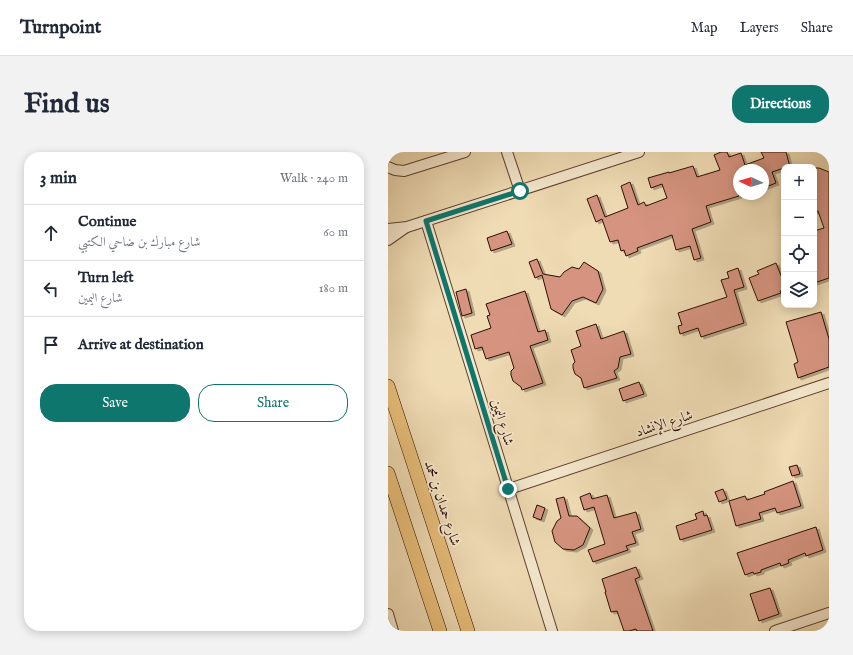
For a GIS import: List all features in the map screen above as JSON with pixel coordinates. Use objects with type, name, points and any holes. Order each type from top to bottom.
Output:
[{"type":"main road","name":"شارع حمدان بن محمد","points":[[388,386],[469,629]]},
{"type":"main road","points":[[388,473],[440,631]]},
{"type":"street","points":[[388,167],[395,170],[404,171],[465,152]]},
{"type":"street","points":[[507,152],[520,191]]},
{"type":"street","points":[[388,229],[407,227],[639,152]]},
{"type":"street","name":"شارع اليمين","points":[[426,221],[552,631]]},
{"type":"street","points":[[388,240],[407,227]]},
{"type":"street","name":"شارع الإنشاد","points":[[508,489],[829,384]]},
{"type":"street","points":[[775,631],[792,628],[829,613]]},
{"type":"street","points":[[388,614],[393,631]]},
{"type":"building","points":[[721,152],[727,152],[729,157],[741,153],[745,164],[733,164],[733,198],[706,206],[711,222],[692,229],[701,258],[694,260],[690,246],[676,250],[672,235],[637,248],[638,251],[626,256],[624,250],[621,251],[618,240],[610,242],[602,219],[596,222],[587,199],[597,195],[605,217],[628,208],[621,186],[630,182],[638,205],[644,202],[646,206],[667,198],[662,184],[651,188],[648,178],[693,166],[697,177],[720,170],[714,155]]},
{"type":"building","points":[[761,152],[786,152],[789,164],[781,164],[781,169],[772,172],[776,183],[769,186],[769,164],[748,164],[764,158]]},
{"type":"building","points":[[817,168],[819,168],[829,172],[829,278],[817,282],[817,230],[824,228],[818,211]]},
{"type":"building","points":[[507,231],[512,244],[491,251],[487,238]]},
{"type":"building","points":[[537,259],[543,274],[560,277],[564,272],[572,267],[579,269],[584,262],[598,271],[603,289],[596,303],[583,297],[572,301],[562,315],[551,309],[542,275],[535,278],[529,262]]},
{"type":"building","points":[[776,263],[781,276],[781,293],[758,301],[749,278],[759,274],[757,271]]},
{"type":"building","points":[[738,268],[744,287],[734,290],[744,323],[701,337],[698,328],[680,334],[678,326],[682,325],[678,313],[727,297],[721,280],[729,278],[727,272]]},
{"type":"building","points":[[466,289],[472,313],[462,316],[456,292]]},
{"type":"building","points":[[525,291],[538,332],[545,330],[548,340],[530,346],[543,383],[522,390],[521,387],[513,381],[511,371],[514,368],[509,352],[486,359],[482,347],[475,349],[471,335],[491,328],[487,316],[490,315],[486,304]]},
{"type":"building","points":[[821,312],[829,339],[829,367],[798,378],[794,364],[798,362],[786,322]]},
{"type":"building","points":[[596,324],[601,339],[624,331],[631,354],[620,357],[618,368],[614,371],[617,378],[584,388],[581,378],[575,374],[573,364],[575,362],[571,350],[581,346],[576,331]]},
{"type":"building","points":[[639,382],[644,394],[623,401],[619,389]]},
{"type":"building","points":[[797,465],[800,474],[792,476],[789,467]]},
{"type":"building","points":[[793,481],[801,506],[777,513],[775,508],[759,513],[761,519],[736,526],[729,501],[745,496],[747,500],[765,494],[764,492]]},
{"type":"building","points":[[723,489],[727,499],[719,502],[715,492]]},
{"type":"building","points":[[590,493],[592,499],[607,495],[614,518],[636,512],[641,529],[632,532],[636,543],[626,546],[628,550],[593,562],[588,550],[605,544],[594,507],[584,510],[580,497]]},
{"type":"building","points":[[564,497],[569,516],[577,516],[590,528],[583,545],[574,550],[563,549],[555,542],[552,531],[557,521],[561,518],[556,499]]},
{"type":"building","points":[[537,505],[545,508],[541,520],[533,517]]},
{"type":"building","points":[[703,511],[704,516],[707,515],[712,530],[680,540],[676,526],[697,519],[695,514]]},
{"type":"building","points":[[816,527],[823,550],[806,556],[805,553],[788,560],[789,563],[781,566],[780,563],[761,570],[761,572],[754,574],[753,572],[745,575],[737,553]]},
{"type":"building","points":[[636,567],[640,577],[635,579],[653,631],[637,631],[636,629],[624,631],[617,611],[611,612],[605,592],[602,579]]},
{"type":"building","points":[[770,588],[779,614],[759,621],[750,594]]},
{"type":"route","points":[[508,489],[426,221],[520,191]]}]
